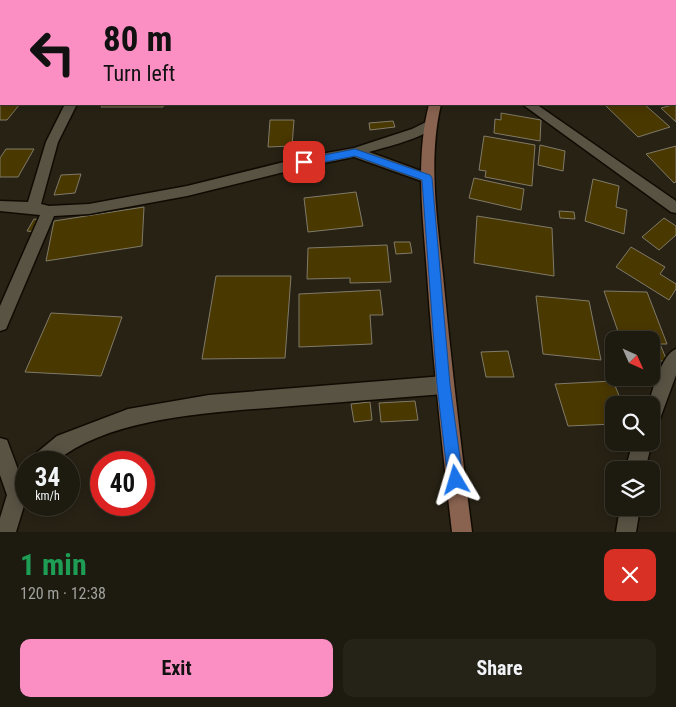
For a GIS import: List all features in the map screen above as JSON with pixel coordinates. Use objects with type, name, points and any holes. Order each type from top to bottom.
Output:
[{"type":"street","points":[[33,208],[52,142],[71,105]]},
{"type":"street","points":[[435,105],[430,125],[427,178],[444,385],[462,532]]},
{"type":"street","points":[[529,105],[676,208]]},
{"type":"street","points":[[0,206],[49,211],[88,209],[120,204],[186,191],[304,162],[355,152],[416,132],[430,125]]},
{"type":"street","points":[[355,152],[427,178]]},
{"type":"street","points":[[0,324],[49,211]]},
{"type":"street","points":[[660,396],[676,357]]},
{"type":"street","points":[[54,451],[64,443],[128,418],[209,404],[444,385]]},
{"type":"street","points":[[0,447],[15,476]]},
{"type":"street","points":[[6,532],[15,508]]},
{"type":"street","points":[[626,532],[629,516]]},
{"type":"building","points":[[0,105],[19,105],[7,120],[0,120]]},
{"type":"building","points":[[102,105],[164,105],[163,107],[101,107]]},
{"type":"building","points":[[605,105],[645,105],[670,127],[638,137]]},
{"type":"building","points":[[676,105],[676,122],[661,108]]},
{"type":"building","points":[[501,113],[541,120],[540,141],[494,133],[495,119],[501,120]]},
{"type":"building","points":[[270,120],[294,120],[292,146],[268,147]]},
{"type":"building","points":[[393,121],[395,127],[370,130],[369,123]]},
{"type":"building","points":[[484,136],[535,145],[532,186],[485,177],[486,171],[479,170]]},
{"type":"building","points":[[540,145],[565,151],[563,171],[538,165]]},
{"type":"building","points":[[676,146],[676,182],[674,183],[646,154]]},
{"type":"building","points":[[6,149],[34,149],[18,177],[0,177],[0,158]]},
{"type":"building","points":[[81,174],[75,193],[54,195],[61,175]]},
{"type":"building","points":[[474,178],[524,189],[521,210],[469,198]]},
{"type":"building","points":[[593,179],[619,186],[616,207],[627,210],[624,234],[585,221]]},
{"type":"building","points":[[356,192],[363,226],[308,232],[304,198]]},
{"type":"building","points":[[144,207],[142,246],[46,261],[54,221]]},
{"type":"building","points":[[559,211],[574,212],[575,219],[560,218]]},
{"type":"building","points":[[477,216],[552,228],[554,276],[474,263]]},
{"type":"building","points":[[664,218],[676,226],[676,235],[659,250],[642,237]]},
{"type":"building","points":[[34,219],[44,220],[38,232],[27,231]]},
{"type":"building","points":[[394,242],[410,242],[412,253],[396,254]]},
{"type":"building","points":[[387,245],[391,282],[350,283],[350,278],[307,279],[308,248]]},
{"type":"building","points":[[631,247],[665,267],[660,274],[676,284],[676,289],[669,300],[616,267]]},
{"type":"building","points":[[216,276],[291,276],[285,358],[202,359]]},
{"type":"building","points":[[380,290],[383,315],[370,315],[372,344],[299,347],[299,294]]},
{"type":"building","points":[[604,291],[647,292],[667,344],[660,344],[660,331],[618,331]]},
{"type":"building","points":[[536,296],[589,301],[601,360],[543,354]]},
{"type":"building","points":[[51,313],[122,317],[101,376],[25,372]]},
{"type":"building","points":[[660,344],[667,361],[660,361]]},
{"type":"building","points":[[508,351],[514,377],[486,377],[481,352]]},
{"type":"building","points":[[605,381],[605,386],[615,386],[619,396],[605,396],[605,424],[568,426],[555,384]]},
{"type":"building","points":[[415,401],[418,420],[381,422],[379,403]]},
{"type":"building","points":[[370,402],[372,420],[354,422],[351,404]]},
{"type":"route","points":[[304,162],[355,152],[427,178],[444,385],[456,480]]}]
